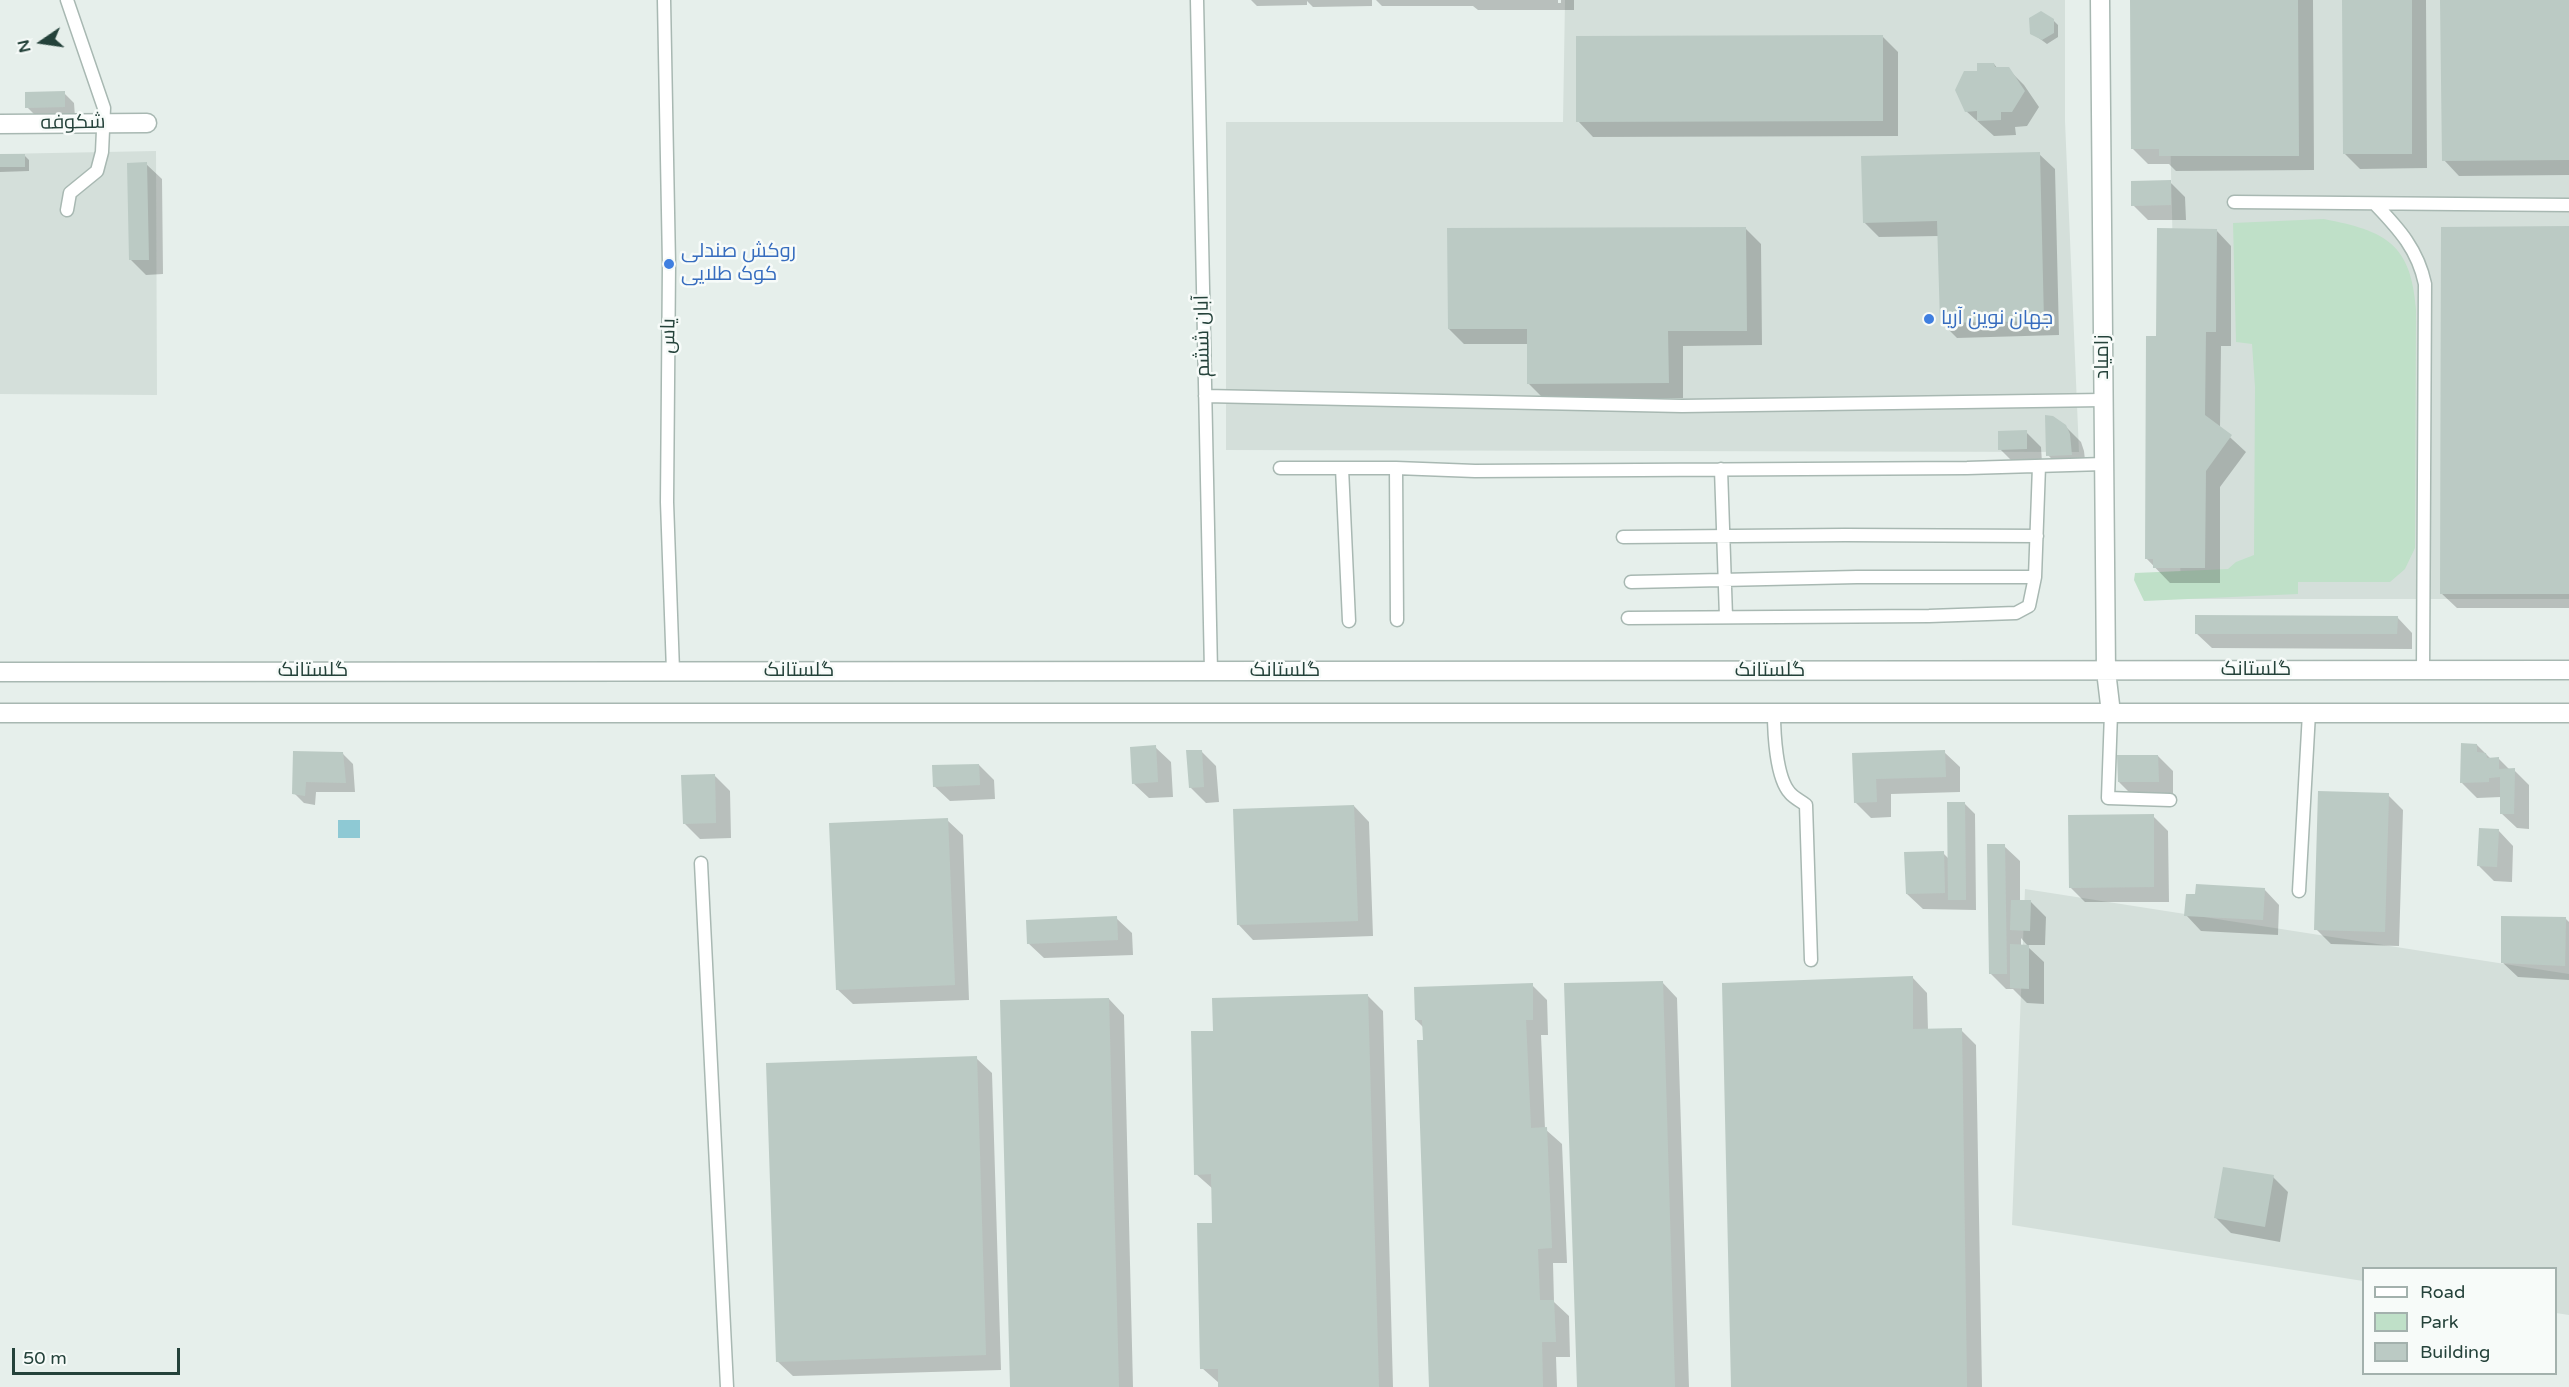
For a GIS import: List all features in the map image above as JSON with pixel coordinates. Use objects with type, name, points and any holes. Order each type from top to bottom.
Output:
[{"type":"street","name":"زامیاد","points":[[2100,0],[2106,670],[2111,713]]},
{"type":"street","name":"شکوفه","points":[[0,124],[147,123]]},
{"type":"street","name":"گلستانک","points":[[0,672],[2569,670]]},
{"type":"street","points":[[0,712],[2569,713]]},
{"type":"lane","points":[[67,0],[104,108],[102,152],[98,171],[70,193],[67,210]]},
{"type":"lane","name":"یاس","points":[[664,0],[669,264],[667,502],[673,671]]},
{"type":"lane","name":"آبان ششم","points":[[1197,0],[1211,671]]},
{"type":"lane","points":[[2234,202],[2569,205]]},
{"type":"lane","points":[[2376,205],[2405,235],[2422,267],[2425,284],[2423,670]]},
{"type":"lane","points":[[1205,396],[1682,406],[2103,400]]},
{"type":"lane","points":[[1280,468],[1475,471],[2104,464]]},
{"type":"lane","points":[[1628,618],[2016,614],[2029,606],[2035,577],[2039,466]]},
{"type":"lane","points":[[1342,468],[1349,621]]},
{"type":"lane","points":[[1396,468],[1397,620]]},
{"type":"lane","points":[[1721,469],[1726,617]]},
{"type":"lane","points":[[1623,537],[2037,536]]},
{"type":"lane","points":[[1631,582],[1726,582],[1857,577],[2035,577]]},
{"type":"lane","points":[[1774,713],[1774,741],[1779,766],[1789,792],[1806,805],[1810,960]]},
{"type":"lane","points":[[2111,713],[2108,798],[2170,800]]},
{"type":"lane","points":[[2299,891],[2309,713]]},
{"type":"lane","points":[[701,863],[727,1387]]},
{"type":"shaded area","points":[[1565,0],[2065,0],[2065,121],[2079,452],[1226,450],[1226,122],[1563,122]]},
{"type":"shaded area","points":[[2167,0],[2569,0],[2569,599],[2181,599]]},
{"type":"shaded area","points":[[156,151],[157,395],[0,394],[0,154]]},
{"type":"shaded area","points":[[2025,889],[2569,974],[2569,1315],[2557,1313],[2557,1267],[2362,1267],[2362,1281],[2012,1225]]},
{"type":"green space","points":[[2324,219],[2363,229],[2379,235],[2391,244],[2401,255],[2413,287],[2416,309],[2415,548],[2405,569],[2390,582],[2298,582],[2298,594],[2144,601],[2134,580],[2135,573],[2228,569],[2236,562],[2254,555],[2255,387],[2252,344],[2236,342],[2233,223]]},
{"type":"water","points":[[338,820],[360,820],[360,838],[338,838]]},
{"type":"building","points":[[2130,0],[2298,0],[2299,156],[2159,156],[2159,149],[2131,149]]},
{"type":"building","points":[[2342,0],[2412,0],[2412,154],[2343,154]]},
{"type":"building","points":[[2440,0],[2569,0],[2569,160],[2442,161]]},
{"type":"building","points":[[2041,11],[2054,19],[2054,33],[2042,40],[2030,34],[2029,18]]},
{"type":"building","points":[[1883,35],[1883,121],[1576,122],[1576,36]]},
{"type":"building","points":[[1977,63],[1994,63],[1995,67],[2009,67],[2025,91],[2012,112],[2001,112],[2001,120],[1977,121],[1977,111],[1965,112],[1955,90],[1964,71],[1977,71]]},
{"type":"building","points":[[65,91],[65,107],[25,108],[25,92]]},
{"type":"building","points":[[2040,152],[2044,321],[1940,323],[1937,221],[1863,223],[1861,156]]},
{"type":"building","points":[[0,154],[25,154],[25,167],[0,167]]},
{"type":"building","points":[[147,162],[149,260],[129,260],[127,163]]},
{"type":"building","points":[[2171,180],[2171,205],[2131,206],[2131,181]]},
{"type":"building","points":[[2569,226],[2569,594],[2440,594],[2441,227]]},
{"type":"building","points":[[1746,227],[1747,331],[1668,331],[1669,383],[1527,384],[1527,329],[1448,329],[1447,228]]},
{"type":"building","points":[[2157,228],[2217,229],[2216,332],[2206,332],[2205,415],[2232,435],[2206,471],[2205,568],[2153,568],[2153,559],[2145,559],[2146,336],[2156,336]]},
{"type":"building","points":[[2045,415],[2053,416],[2066,425],[2070,434],[2072,455],[2046,456]]},
{"type":"building","points":[[2027,430],[2027,449],[1998,450],[1998,431]]},
{"type":"building","points":[[2195,615],[2398,616],[2397,634],[2195,634]]},
{"type":"building","points":[[2461,743],[2477,744],[2477,752],[2486,753],[2487,758],[2499,757],[2499,769],[2515,768],[2514,814],[2500,814],[2500,777],[2489,778],[2489,782],[2460,783]]},
{"type":"building","points":[[1156,745],[1158,782],[1132,784],[1130,747]]},
{"type":"building","points":[[1186,750],[1202,750],[1204,787],[1189,788]]},
{"type":"building","points":[[1945,750],[1946,777],[1876,779],[1877,802],[1854,803],[1852,753]]},
{"type":"building","points":[[293,751],[343,752],[346,783],[306,782],[305,796],[292,794]]},
{"type":"building","points":[[2117,755],[2158,755],[2159,782],[2118,782]]},
{"type":"building","points":[[979,764],[980,785],[933,787],[932,765]]},
{"type":"building","points":[[715,774],[716,823],[683,824],[681,775]]},
{"type":"building","points":[[2318,791],[2389,793],[2385,932],[2314,930]]},
{"type":"building","points":[[1947,802],[1965,802],[1966,900],[1948,900]]},
{"type":"building","points":[[1354,805],[1358,921],[1237,925],[1233,809]]},
{"type":"building","points":[[2154,814],[2154,887],[2069,888],[2068,815]]},
{"type":"building","points":[[948,818],[955,985],[836,990],[829,823]]},
{"type":"building","points":[[2479,828],[2499,829],[2497,867],[2477,866]]},
{"type":"building","points":[[1987,844],[2005,844],[2007,974],[1989,974]]},
{"type":"building","points":[[1944,851],[1945,893],[1906,894],[1904,852]]},
{"type":"building","points":[[2196,884],[2265,888],[2263,920],[2184,916],[2186,894],[2195,894]]},
{"type":"building","points":[[2011,900],[2031,900],[2030,931],[2010,930]]},
{"type":"building","points":[[1117,916],[1118,940],[1027,944],[1026,920]]},
{"type":"building","points":[[2501,916],[2566,917],[2565,966],[2501,963]]},
{"type":"building","points":[[2010,944],[2029,945],[2029,989],[2010,988]]},
{"type":"building","points":[[1913,976],[1913,1029],[1962,1028],[1967,1387],[1731,1387],[1722,983]]},
{"type":"building","points":[[1663,981],[1675,1387],[1577,1387],[1564,983]]},
{"type":"building","points":[[1533,983],[1533,1020],[1526,1020],[1531,1128],[1547,1127],[1552,1248],[1538,1249],[1540,1300],[1554,1300],[1556,1342],[1542,1342],[1543,1387],[1429,1387],[1417,1040],[1423,1040],[1422,1020],[1415,1020],[1414,987]]},
{"type":"building","points":[[1368,994],[1379,1387],[1218,1387],[1218,1369],[1200,1369],[1197,1223],[1212,1223],[1211,1174],[1194,1175],[1191,1031],[1213,1031],[1212,998]]},
{"type":"building","points":[[1109,998],[1119,1387],[1010,1387],[1000,1000]]},
{"type":"building","points":[[977,1056],[986,1355],[776,1362],[766,1063]]},
{"type":"building","points":[[2223,1167],[2274,1175],[2265,1227],[2214,1218]]},
{"type":"place","name":"روکش صندلی کوک طلایی","points":[[669,264]]},
{"type":"place","name":"جهان نوین آریا","points":[[1929,319]]}]
